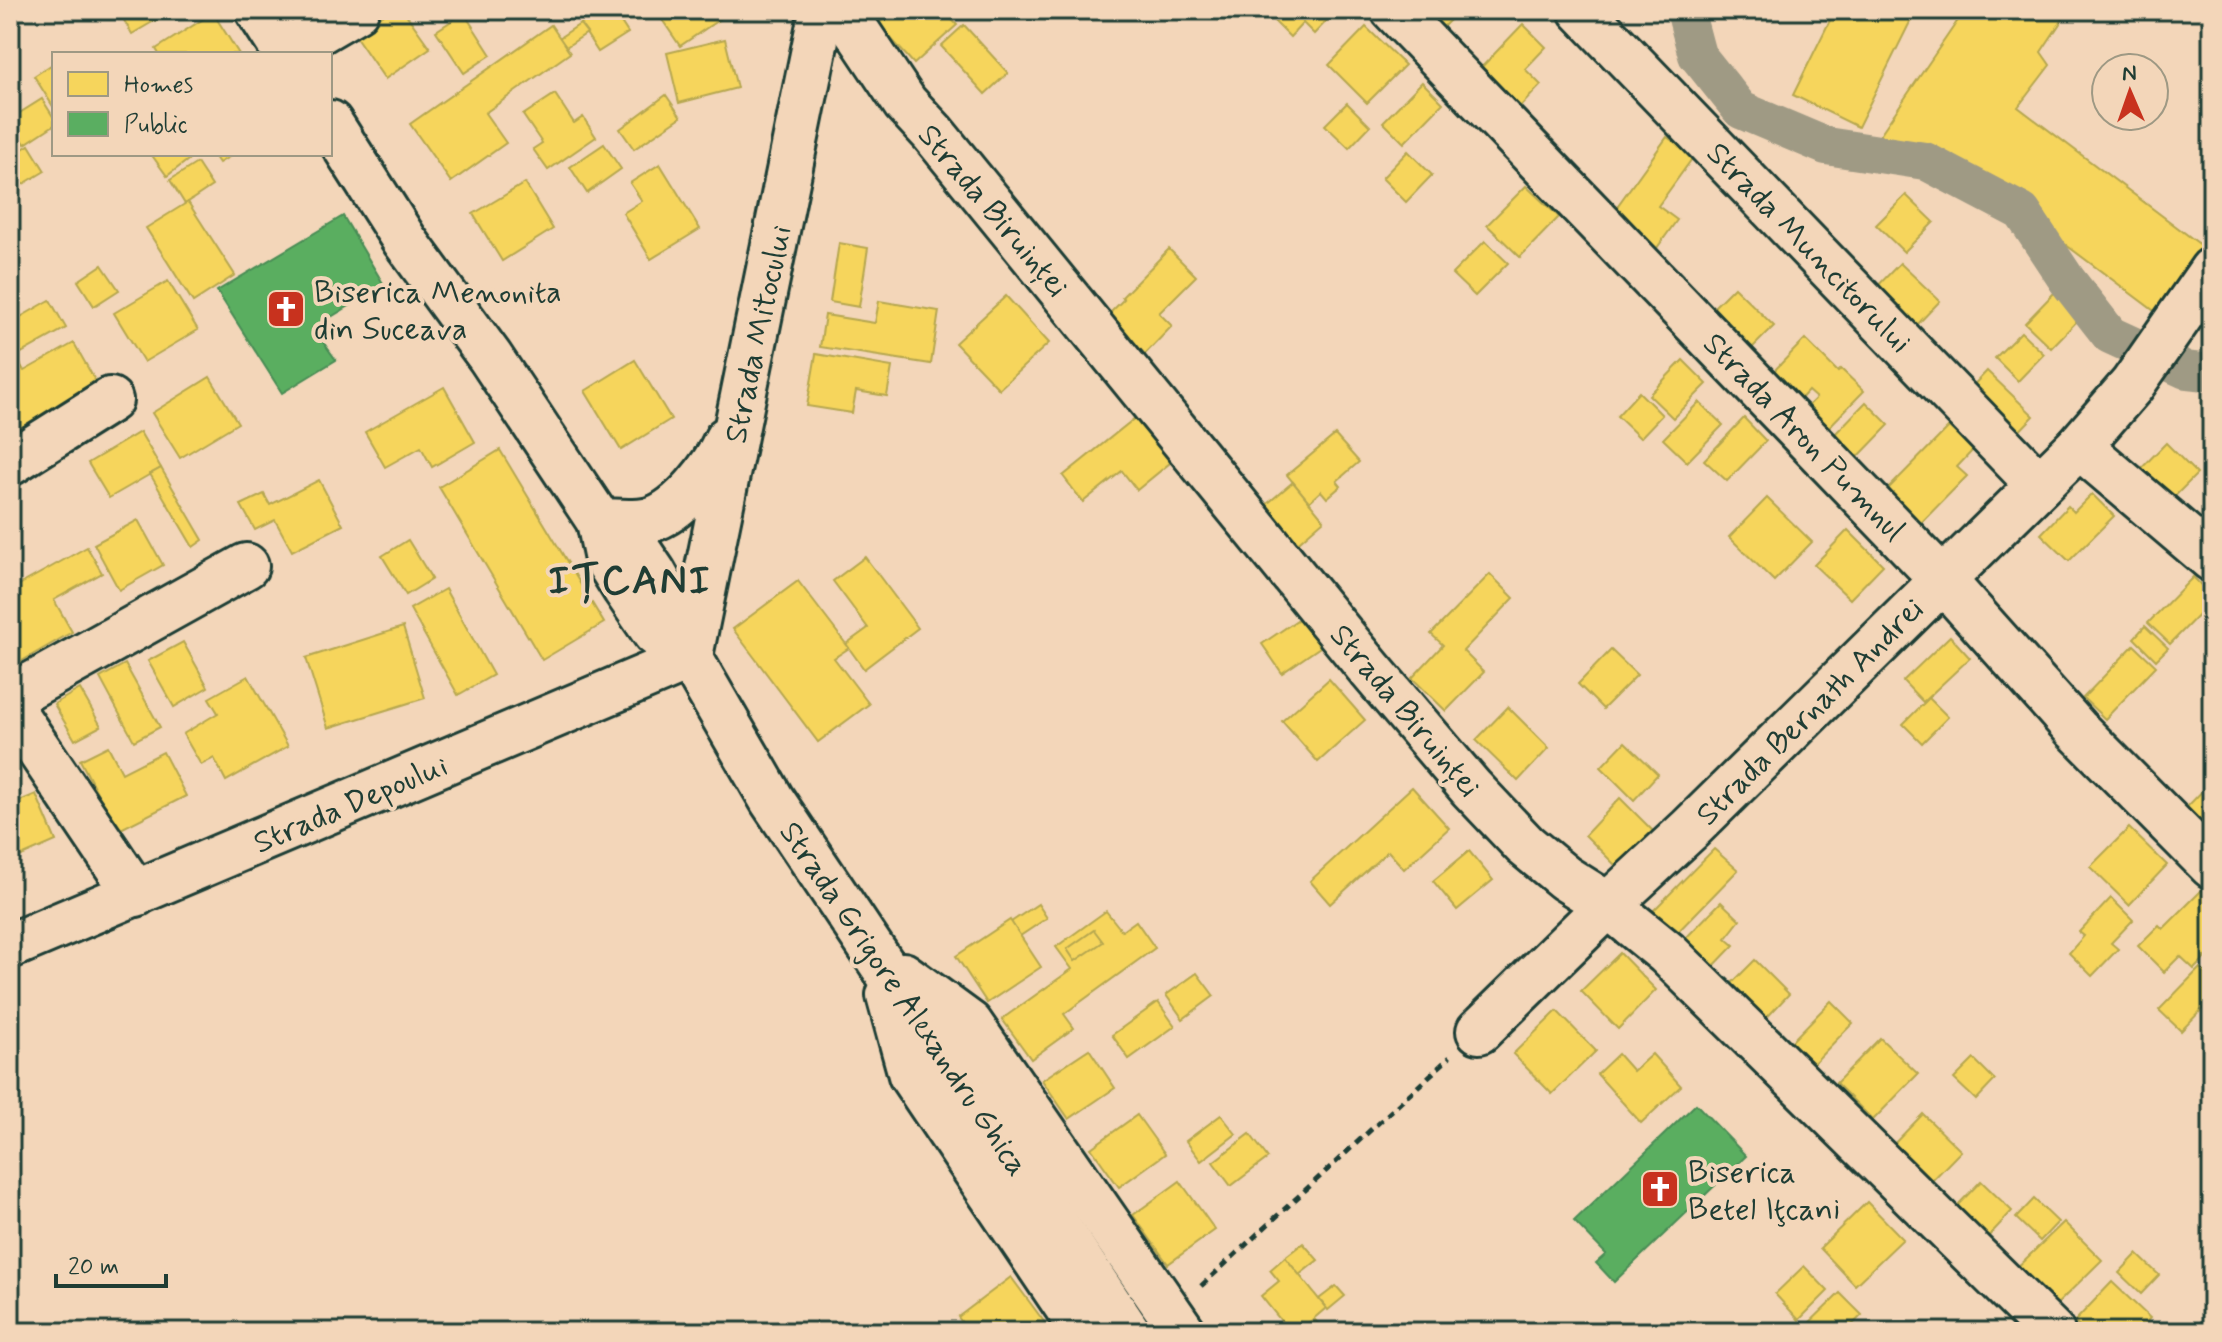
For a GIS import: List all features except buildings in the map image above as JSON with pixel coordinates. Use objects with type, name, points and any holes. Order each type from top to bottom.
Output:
[{"type":"street","points":[[258,10],[284,52]]},
{"type":"street","points":[[287,52],[356,10]]},
{"type":"street","name":"Strada Mitocului","points":[[690,658],[822,10]]},
{"type":"street","name":"Strada Biruinței","points":[[843,10],[905,103],[933,133],[1369,668],[1471,788],[1525,845],[1565,878],[1608,905],[1667,953],[2052,1332]]},
{"type":"street","name":"Strada Aron Pumnul","points":[[1394,10],[1942,579],[2076,729],[2212,866]]},
{"type":"street","name":"Strada Muncitorului","points":[[1581,10],[2039,485]]},
{"type":"street","name":"Strada Grigore Alexandru Ghica","points":[[332,126],[405,241],[490,357],[599,521],[607,560],[625,589],[655,633],[690,658],[772,800],[1128,1332]]},
{"type":"street","name":"Strada Bernath Andrei","points":[[1479,1031],[1690,829],[2079,446],[2132,385],[2212,270]]},
{"type":"street","points":[[2167,331],[2212,323]]},
{"type":"street","points":[[10,463],[110,400]]},
{"type":"street","points":[[599,521],[651,520],[682,501],[721,452],[742,408]]},
{"type":"street","points":[[2079,446],[2212,559]]},
{"type":"street","points":[[10,697],[246,566]]},
{"type":"street","name":"Strada Depoului","points":[[10,946],[690,658]]},
{"type":"street","points":[[10,707],[136,894]]},
{"type":"street","points":[[878,958],[970,1024],[1176,1323]]},
{"type":"street","points":[[878,958],[911,1075],[1084,1332]]},
{"type":"path","points":[[1176,1323],[1479,1031]]},
{"type":"waterway","points":[[1685,10],[1697,55],[1741,110],[1826,146],[1925,161],[2022,212],[2067,280],[2110,335],[2186,370],[2212,373]]},
{"type":"place","name":"Biserica Menonita din Suceava","points":[[286,309]]},
{"type":"place","name":"Biserica Betel Iţcani","points":[[1660,1189]]},
{"type":"district","name":"IȚCANI","points":[[630,579]]}]
